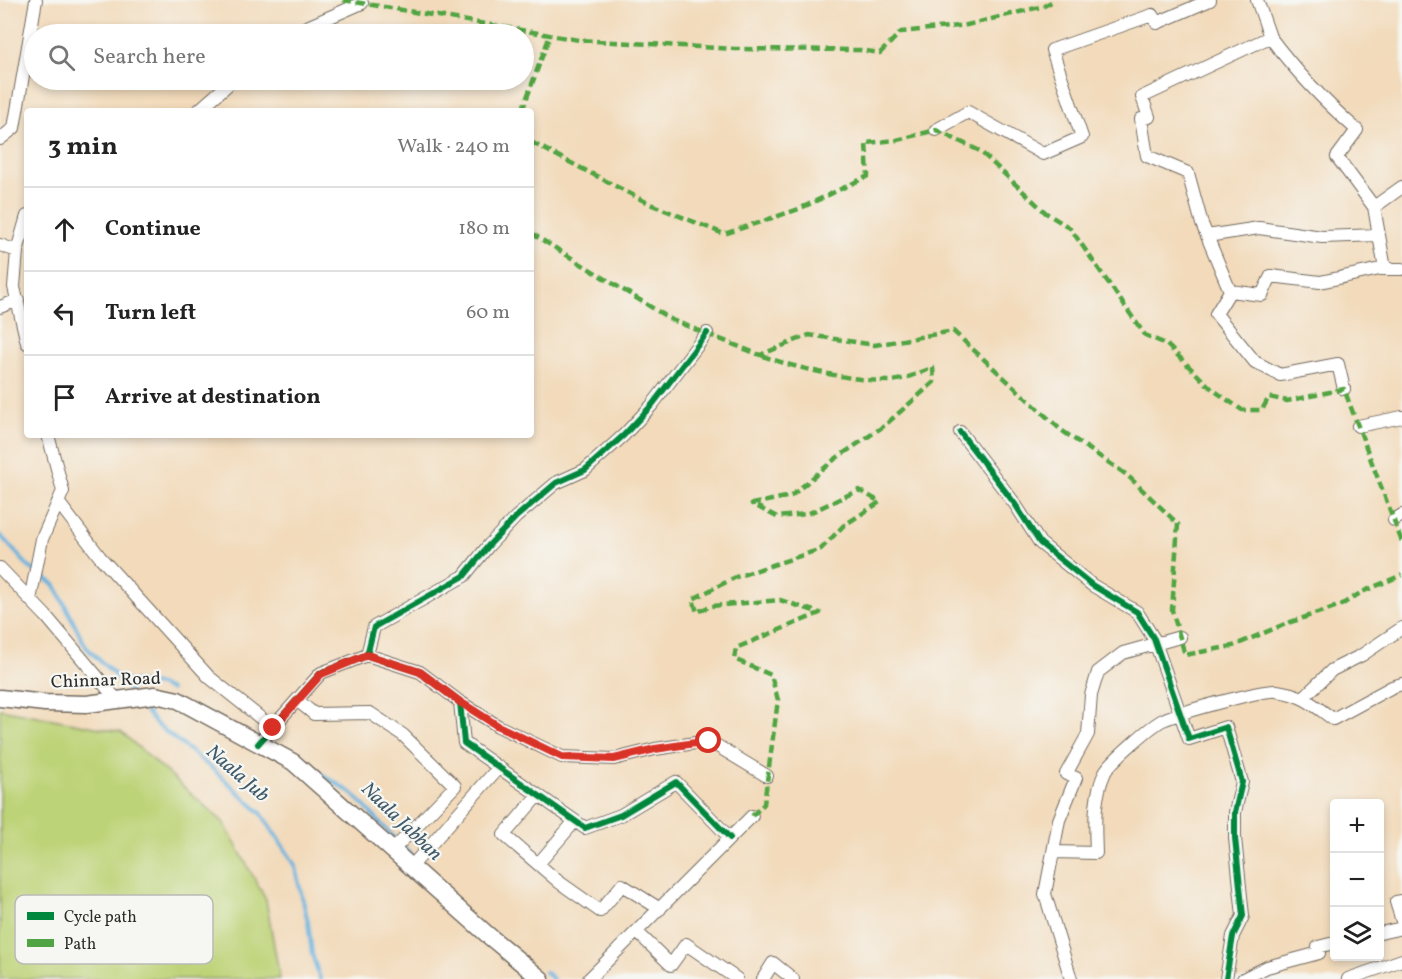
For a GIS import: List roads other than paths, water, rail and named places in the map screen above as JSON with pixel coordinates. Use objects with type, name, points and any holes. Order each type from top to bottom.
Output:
[{"type":"main road","name":"Chinnar Road","points":[[0,698],[76,704],[155,695],[178,700],[258,744]]},
{"type":"main road","points":[[258,744],[293,762],[397,846],[489,936],[541,979]]},
{"type":"street","points":[[32,24],[36,0]]},
{"type":"street","points":[[936,130],[968,112],[1043,154],[1082,137],[1052,50],[1152,15],[1157,23],[1210,0]]},
{"type":"street","points":[[1257,0],[1270,37],[1291,66],[1324,101],[1357,130],[1337,157],[1374,207],[1385,269]]},
{"type":"street","points":[[314,24],[362,3]]},
{"type":"street","points":[[1230,291],[1207,236],[1188,173],[1147,156],[1141,119],[1149,117],[1142,97],[1270,37]]},
{"type":"street","points":[[0,140],[14,128],[24,70]]},
{"type":"street","points":[[201,108],[222,90]]},
{"type":"street","points":[[1374,207],[1402,187]]},
{"type":"street","points":[[24,226],[17,251],[14,286],[24,320]]},
{"type":"street","points":[[1207,236],[1259,228],[1322,237],[1379,236]]},
{"type":"street","points":[[0,245],[17,251]]},
{"type":"street","points":[[1230,291],[1262,295],[1271,276],[1320,282],[1385,269],[1402,269]]},
{"type":"street","points":[[1230,291],[1216,314],[1255,362],[1280,375],[1338,364],[1344,389]]},
{"type":"street","points":[[0,308],[18,300]]},
{"type":"street","points":[[367,655],[374,627],[464,576],[516,517],[556,483],[585,470],[624,435],[652,405],[707,333]]},
{"type":"street","points":[[1358,426],[1402,417]]},
{"type":"street","points":[[960,432],[1015,504],[1040,543],[1092,585],[1137,612],[1155,644],[1189,739],[1226,727],[1242,783],[1235,812],[1235,838],[1243,916],[1233,936],[1226,979]]},
{"type":"street","points":[[30,600],[42,539],[63,491],[49,438]]},
{"type":"street","points":[[58,502],[100,557],[209,677],[273,728]]},
{"type":"street","points":[[0,568],[117,700]]},
{"type":"street","points":[[1304,697],[1332,670],[1362,655],[1402,628]]},
{"type":"street","points":[[1071,979],[1045,894],[1059,820],[1076,778],[1066,774],[1088,734],[1091,695],[1098,672],[1123,653],[1180,637]]},
{"type":"street","points":[[258,744],[321,674],[367,655],[420,672],[460,702],[498,726],[562,757],[614,759],[655,749],[709,741],[767,776]]},
{"type":"street","points":[[1053,852],[1096,853],[1095,807],[1106,770],[1161,721],[1219,703],[1274,690],[1304,697],[1333,719],[1392,687],[1402,684]]},
{"type":"street","points":[[297,700],[314,714],[370,713],[403,735],[455,786],[397,846]]},
{"type":"street","points":[[460,702],[464,743],[585,828],[621,815],[676,782],[730,838]]},
{"type":"street","points":[[415,863],[499,767]]},
{"type":"street","points":[[538,795],[504,835],[559,882],[600,911],[622,885],[660,909]]},
{"type":"street","points":[[589,979],[752,816]]},
{"type":"street","points":[[538,864],[575,821]]},
{"type":"street","points":[[1402,900],[1396,902],[1402,921]]},
{"type":"street","points":[[1384,932],[1402,928]]},
{"type":"street","points":[[638,932],[671,965],[686,944],[737,979]]},
{"type":"street","points":[[1243,979],[1267,967],[1319,953],[1318,947],[1330,944]]},
{"type":"street","points":[[1348,979],[1402,960]]},
{"type":"street","points":[[763,979],[773,963],[793,979]]},
{"type":"waterway","name":"Naala Jabban","points":[[0,535],[29,567],[55,585],[86,647],[120,680],[159,685],[170,690]]},
{"type":"waterway","name":"Naala Jub","points":[[120,680],[130,692]]},
{"type":"waterway","name":"Naala Jub","points":[[139,703],[156,724],[214,770],[261,813],[294,863],[308,922],[312,954],[320,979]]},
{"type":"waterway","name":"Naala Jabban","points":[[311,767],[353,794],[437,879]]},
{"type":"waterway","name":"Naala Jabban","points":[[545,972],[553,979]]}]
